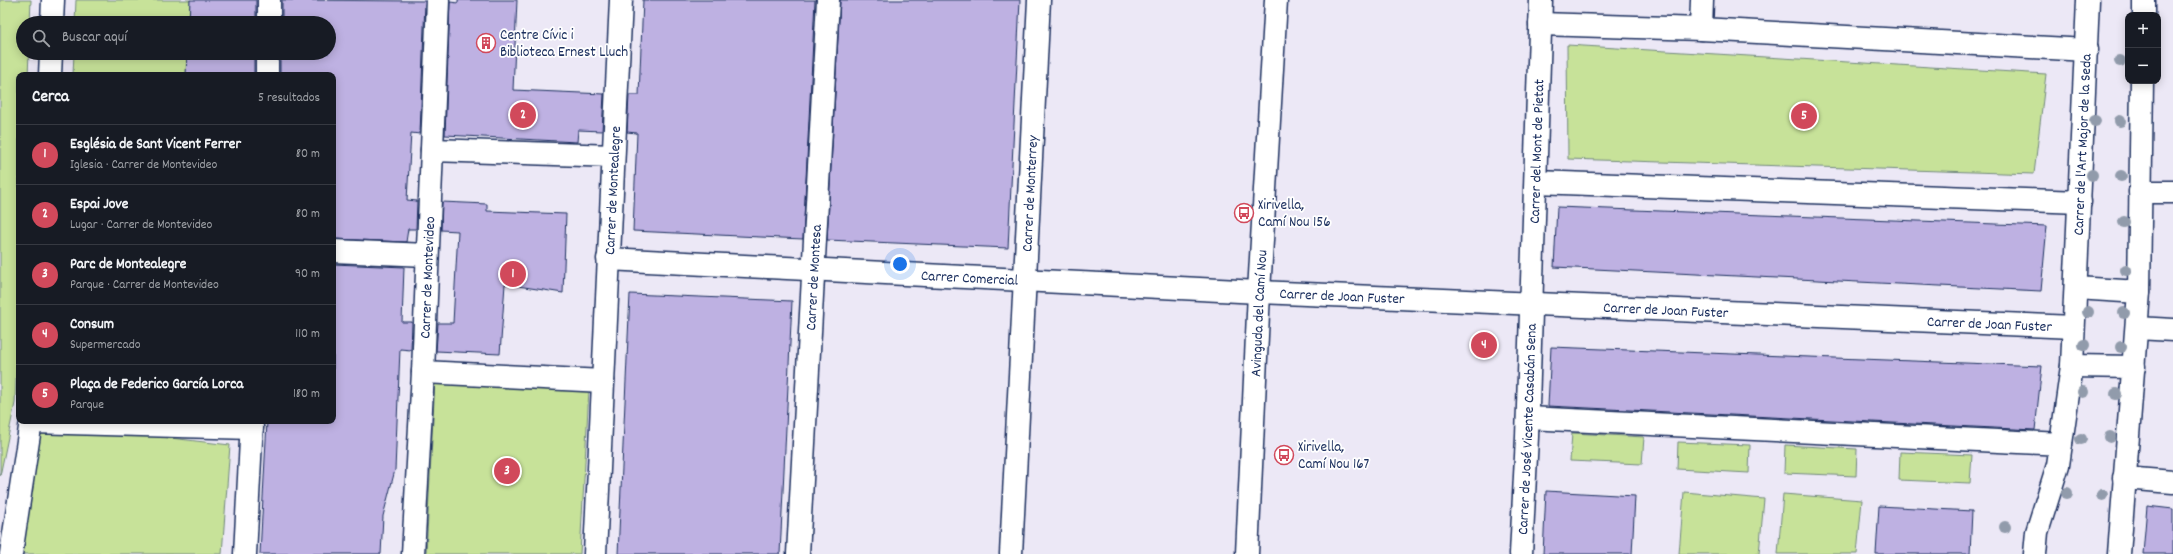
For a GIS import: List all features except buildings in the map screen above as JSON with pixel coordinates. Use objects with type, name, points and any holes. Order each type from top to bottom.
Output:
[{"type":"street","points":[[52,16],[53,0]]},
{"type":"street","points":[[269,16],[270,0]]},
{"type":"street","name":"Carrer de Montevideo","points":[[413,554],[423,372],[438,0]]},
{"type":"street","name":"Carrer de Montealegre","points":[[595,554],[621,0]]},
{"type":"street","name":"Carrer de Montesa","points":[[798,554],[815,268],[828,0]]},
{"type":"street","name":"Carrer de Monterrey","points":[[1011,554],[1039,0]]},
{"type":"street","name":"Avinguda del Camí Nou","points":[[1247,554],[1259,292],[1276,0]]},
{"type":"street","name":"Carrer del Mont de Pietat","points":[[1531,304],[1541,0]]},
{"type":"street","points":[[1701,29],[1702,0]]},
{"type":"street","name":"Carrer de l'Art Major de la Seda","points":[[2035,554],[2037,532],[2058,465],[2072,366],[2088,0]]},
{"type":"street","points":[[2144,0],[2144,12]]},
{"type":"street","points":[[1540,24],[1701,29],[2087,50]]},
{"type":"street","points":[[50,72],[51,60]]},
{"type":"street","points":[[267,72],[268,60]]},
{"type":"street","points":[[2119,554],[2137,328],[2142,84]]},
{"type":"street","points":[[432,150],[613,156]]},
{"type":"street","points":[[1536,182],[2080,202]]},
{"type":"street","points":[[2140,192],[2173,192]]},
{"type":"street","points":[[336,251],[427,255]]},
{"type":"street","name":"Carrer Comercial","points":[[608,259],[815,268],[1259,292]]},
{"type":"street","points":[[2076,288],[2138,292]]},
{"type":"street","name":"Carrer de Joan Fuster","points":[[1259,292],[2073,327]]},
{"type":"street","name":"Carrer de José Vicente Casabán Sena","points":[[1521,554],[1528,418],[1531,304]]},
{"type":"street","points":[[2137,328],[2173,330]]},
{"type":"street","points":[[2072,366],[2134,367]]},
{"type":"street","points":[[423,372],[603,381]]},
{"type":"street","points":[[1528,418],[2061,444]]},
{"type":"street","points":[[11,554],[31,424]]},
{"type":"street","points":[[245,554],[252,424]]},
{"type":"street","points":[[2124,478],[2173,482]]},
{"type":"green space","points":[[0,0],[31,0],[30,16],[16,16],[16,60],[29,60],[28,72],[16,72],[15,403],[0,476]]},
{"type":"green space","points":[[76,0],[190,0],[189,16],[75,16]]},
{"type":"green space","points":[[1567,45],[2046,74],[2034,174],[1568,159]]},
{"type":"green space","points":[[74,60],[187,60],[187,72],[73,72]]},
{"type":"green space","points":[[435,381],[589,389],[580,554],[426,554]]},
{"type":"green space","points":[[34,424],[51,424],[230,445],[222,554],[18,554]]},
{"type":"green space","points":[[1572,433],[1644,437],[1642,464],[1570,461]]},
{"type":"green space","points":[[1678,442],[1750,445],[1749,473],[1677,469]]},
{"type":"green space","points":[[1785,445],[1857,449],[1856,476],[1784,473]]},
{"type":"green space","points":[[1900,452],[1972,455],[1970,483],[1899,480]]},
{"type":"green space","points":[[1684,492],[1764,499],[1759,554],[1679,554]]},
{"type":"green space","points":[[1783,494],[1862,500],[1857,554],[1778,554]]},
{"type":"place","name":"Centre Cívic i Biblioteca Ernest Lluch","points":[[486,43]]},
{"type":"place","name":"Espai Jove","points":[[523,115]]},
{"type":"place","name":"Plaça de Federico García Lorca","points":[[1804,116]]},
{"type":"place","name":"Xirivella, Camí Nou 156","points":[[1244,213]]},
{"type":"place","name":"Església de Sant Vicent Ferrer","points":[[513,274]]},
{"type":"place","name":"Consum","points":[[1484,345]]},
{"type":"place","name":"Xirivella, Camí Nou 167","points":[[1284,455]]},
{"type":"place","name":"Parc de Montealegre","points":[[507,471]]}]
